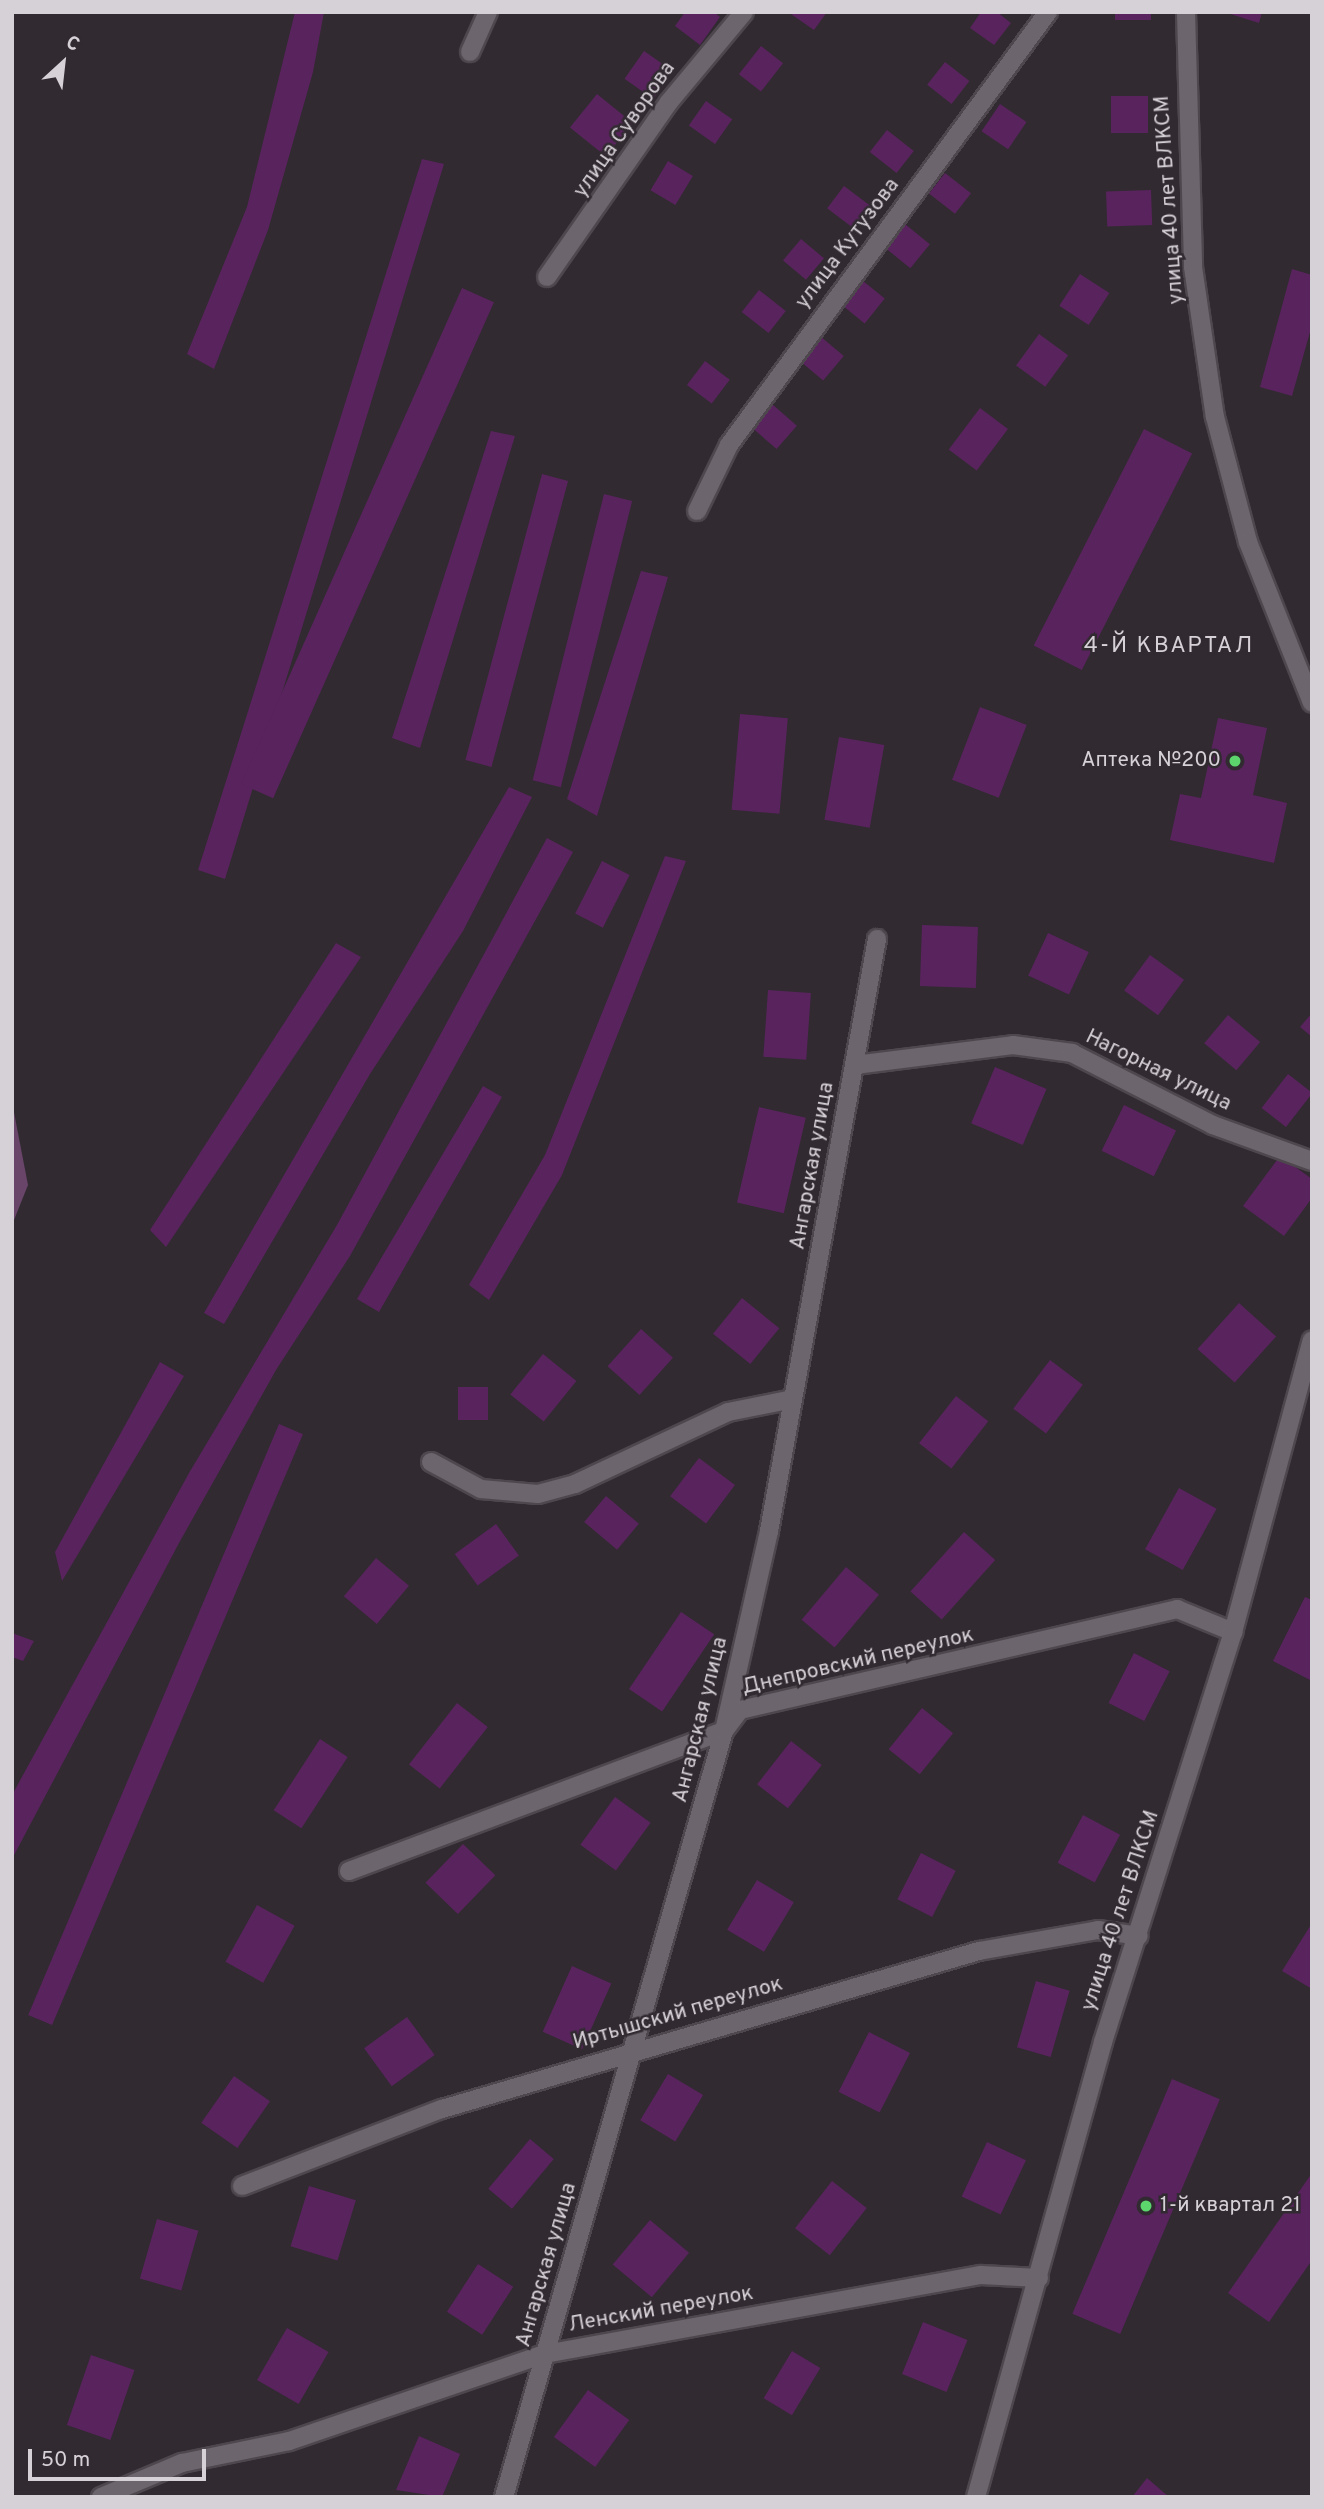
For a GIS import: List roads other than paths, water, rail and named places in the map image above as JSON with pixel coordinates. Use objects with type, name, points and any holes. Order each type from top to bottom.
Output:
[{"type":"street","points":[[470,52],[488,12]]},
{"type":"street","name":"улица Суворова","points":[[547,277],[668,102],[744,12]]},
{"type":"street","name":"улица Кутузова","points":[[698,511],[729,445],[1048,12]]},
{"type":"street","name":"улица 40 лет ВЛКСМ","points":[[1186,12],[1193,267],[1215,417],[1248,542],[1312,703]]},
{"type":"street","name":"Ангарская улица","points":[[503,2497],[635,2049],[724,1731],[793,1399],[877,939]]},
{"type":"street","name":"Нагорная улица","points":[[855,1065],[1013,1045],[1072,1053],[1213,1125],[1312,1161]]},
{"type":"street","name":"улица 40 лет ВЛКСМ","points":[[976,2497],[1139,1936],[1233,1632],[1312,1340]]},
{"type":"street","points":[[431,1462],[481,1489],[538,1494],[575,1484],[728,1412],[793,1399]]},
{"type":"street","name":"Днепровский переулок","points":[[349,1871],[724,1731],[740,1710],[1177,1609],[1233,1632]]},
{"type":"street","name":"Иртышский переулок","points":[[242,2186],[442,2109],[635,2049],[979,1951],[1097,1930],[1139,1936]]},
{"type":"street","name":"Ленский переулок","points":[[101,2497],[182,2463],[289,2441],[545,2354],[981,2275],[1039,2278]]},
{"type":"place","name":"Аптека №200","points":[[1235,761]]},
{"type":"place","name":"1-й квартал 21","points":[[1146,2206]]},
{"type":"district","name":"4-Й КВАРТАЛ","points":[[1169,647]]}]
